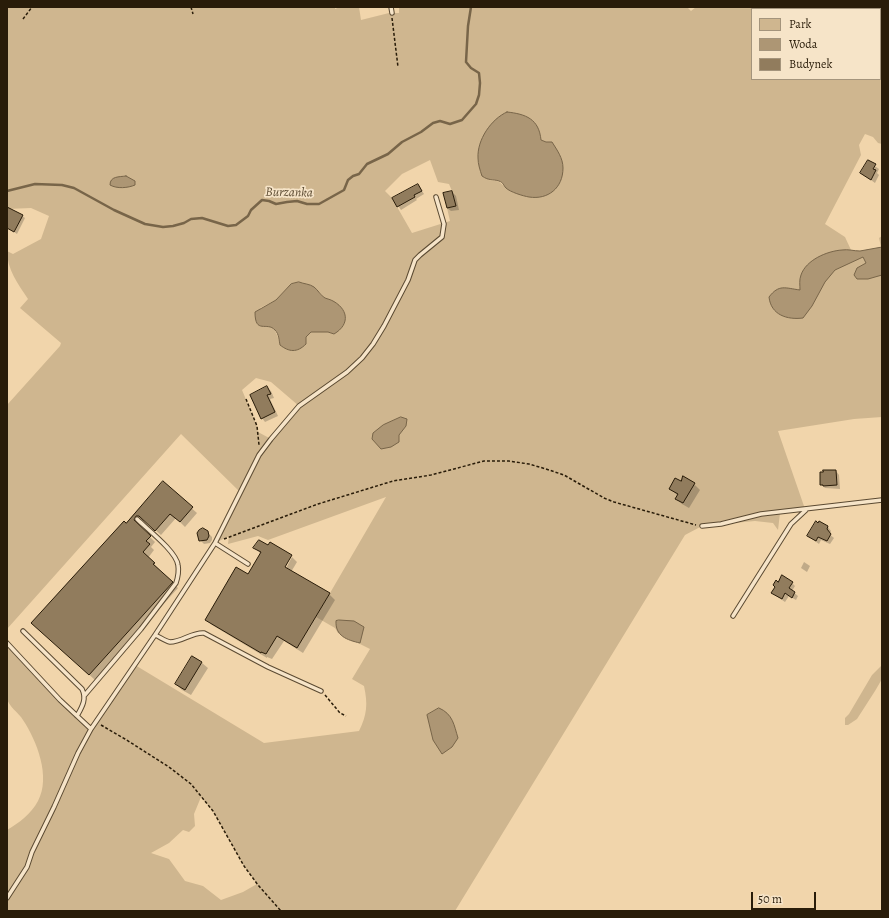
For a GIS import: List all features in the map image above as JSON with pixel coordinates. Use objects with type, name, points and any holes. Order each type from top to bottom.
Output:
[{"type":"lane","points":[[391,7],[392,12]]},
{"type":"lane","points":[[7,898],[27,867],[32,852],[78,753],[91,729],[215,544],[259,455],[279,428],[299,406],[346,372],[362,358],[373,344],[408,280],[415,260],[442,237],[444,224],[436,197]]},
{"type":"lane","points":[[702,526],[721,524],[761,514],[882,500]]},
{"type":"lane","points":[[733,616],[791,524],[803,512],[811,508]]},
{"type":"lane","points":[[84,696],[141,629],[176,583],[178,578],[178,564],[174,556],[137,519]]},
{"type":"lane","points":[[215,544],[248,564]]},
{"type":"lane","points":[[23,631],[82,689],[84,696],[82,707],[77,716]]},
{"type":"lane","points":[[155,635],[171,642],[204,633],[268,667],[320,691]]},
{"type":"lane","points":[[7,643],[60,700],[91,729]]},
{"type":"path","points":[[23,19],[32,7]]},
{"type":"path","points":[[191,7],[193,14]]},
{"type":"path","points":[[392,12],[398,67]]},
{"type":"path","points":[[246,399],[257,426],[259,455]]},
{"type":"path","points":[[215,544],[230,536],[318,504],[393,481],[431,475],[490,460],[529,464],[546,469],[564,475],[604,498],[614,502],[702,526]]},
{"type":"path","points":[[320,691],[340,713],[346,716]]},
{"type":"path","points":[[96,722],[169,767],[191,784],[213,811],[244,866],[281,911]]},
{"type":"green space","points":[[7,7],[335,7],[335,9],[340,7],[359,7],[361,20],[389,13],[399,13],[399,7],[687,7],[691,11],[696,7],[882,7],[882,144],[878,143],[873,137],[865,134],[859,145],[861,155],[825,224],[845,237],[851,250],[860,251],[881,247],[879,238],[882,236],[882,417],[854,419],[778,431],[805,509],[780,513],[778,530],[773,523],[755,521],[702,526],[685,535],[455,911],[7,911],[7,898],[10,893],[7,891],[7,830],[24,818],[38,801],[42,791],[43,770],[41,759],[33,738],[21,717],[9,704],[7,698],[7,643],[60,700],[91,729],[135,665],[264,743],[359,731],[365,714],[365,692],[364,686],[352,679],[370,649],[338,633],[335,628],[316,617],[386,497],[268,540],[258,536],[228,544],[229,536],[215,543],[241,493],[181,434],[7,629],[7,405],[60,346],[61,343],[20,308],[28,299],[20,288],[7,258],[7,251],[13,254],[41,239],[49,216],[31,208],[7,209]],"holes":[[[540,134],[541,140],[546,142],[512,191],[500,182],[488,180]],[[430,160],[438,182],[449,184],[452,191],[456,206],[447,208],[450,221],[412,233],[392,198],[385,191],[402,174]],[[291,284],[320,293],[324,298],[332,300],[334,334],[328,332],[311,332],[306,337],[280,345],[275,331],[260,308],[276,300]],[[256,378],[271,382],[299,406],[271,439],[258,432],[257,426],[242,390]],[[201,797],[213,811],[244,866],[257,884],[243,892],[221,900],[203,886],[185,881],[169,859],[151,853],[169,843],[183,830],[189,832],[195,826],[194,814]]]},
{"type":"green space","points":[[881,666],[882,679],[875,691],[857,719],[848,725],[845,725],[845,718],[849,714],[872,675]]},
{"type":"water","points":[[507,112],[526,116],[534,122],[538,127],[541,140],[552,142],[562,161],[562,175],[557,187],[542,197],[523,196],[508,189],[503,183],[497,180],[487,179],[482,176],[478,158],[480,144],[486,131],[491,125],[501,115]]},
{"type":"water","points":[[126,176],[135,181],[135,185],[122,188],[110,185],[113,178]]},
{"type":"water","points":[[882,247],[882,275],[868,279],[857,279],[854,275],[857,268],[866,263],[863,257],[835,270],[825,282],[812,306],[803,318],[791,318],[781,315],[776,312],[770,303],[769,297],[776,290],[786,288],[800,290],[801,275],[807,265],[824,254],[836,251],[860,251]]},
{"type":"water","points":[[299,282],[312,286],[324,297],[337,303],[344,312],[345,321],[343,326],[334,334],[328,332],[311,332],[306,337],[306,344],[303,347],[296,350],[290,350],[280,345],[279,337],[275,330],[257,323],[255,312],[276,300],[291,284]]},
{"type":"water","points":[[401,417],[407,419],[406,426],[399,435],[399,442],[391,447],[381,449],[372,439],[373,433],[383,425]]},
{"type":"water","points":[[336,621],[354,621],[364,627],[360,643],[346,639],[340,634],[336,626]]},
{"type":"water","points":[[439,708],[444,710],[450,717],[454,724],[458,738],[452,747],[442,754],[433,740],[427,715]]},
{"type":"building","points":[[868,160],[876,164],[873,169],[876,170],[871,180],[860,173]]},
{"type":"building","points":[[418,184],[422,191],[414,195],[415,197],[397,207],[392,198]]},
{"type":"building","points":[[452,191],[456,206],[447,208],[443,193]]},
{"type":"building","points":[[7,207],[23,215],[14,232],[7,228]]},
{"type":"building","points":[[267,386],[271,394],[267,395],[275,412],[261,419],[250,395]]},
{"type":"building","points":[[823,470],[836,470],[837,485],[820,485],[820,472],[823,472]]},
{"type":"building","points":[[683,476],[695,483],[683,503],[675,499],[678,494],[669,489],[675,478],[681,481]]},
{"type":"building","points":[[163,481],[193,507],[180,522],[170,514],[155,531],[139,516],[136,516],[134,520],[151,536],[146,541],[150,544],[143,552],[155,563],[153,564],[173,582],[89,675],[31,623],[124,521],[126,523]]},
{"type":"building","points":[[816,521],[828,526],[827,529],[831,534],[827,541],[818,537],[816,541],[807,536]]},
{"type":"building","points":[[203,528],[208,531],[209,536],[207,540],[199,541],[197,533]]},
{"type":"building","points":[[259,540],[268,545],[270,542],[292,555],[285,567],[330,593],[297,648],[277,636],[266,654],[261,653],[205,620],[236,567],[248,574],[261,552],[253,548]]},
{"type":"building","points":[[782,575],[793,582],[789,588],[795,592],[792,598],[785,593],[782,599],[771,593],[775,587],[773,585],[776,580],[778,582]]},
{"type":"building","points":[[192,656],[202,662],[185,690],[175,684]]},
{"type":"waterway","name":"Burzanka","points":[[7,191],[35,184],[62,185],[74,188],[114,210],[145,224],[163,227],[184,223],[191,219],[202,218],[228,226],[236,225],[248,216],[251,210],[262,200],[276,204],[297,201],[307,204],[319,204],[344,190],[348,180],[359,174],[367,164],[388,154],[402,142],[421,132],[433,123],[440,121],[450,124],[462,120],[476,104],[479,95],[479,73],[471,68],[466,62],[468,26],[471,7]]}]
